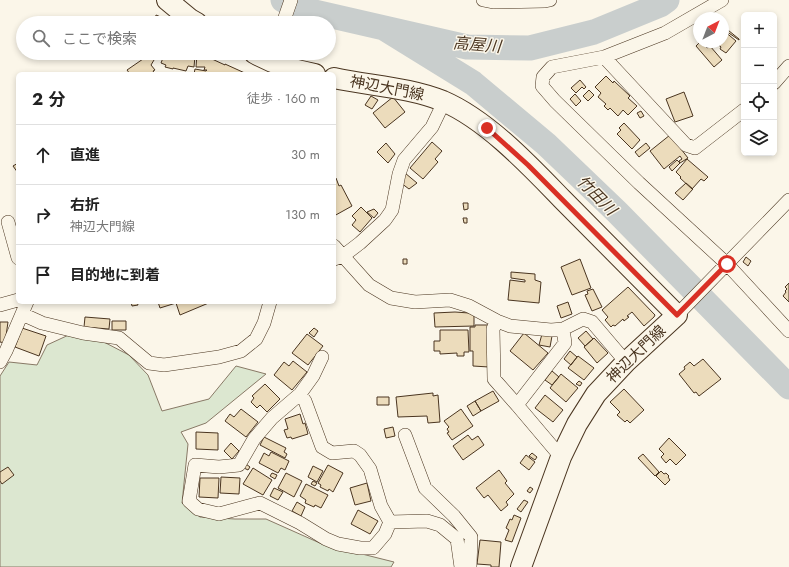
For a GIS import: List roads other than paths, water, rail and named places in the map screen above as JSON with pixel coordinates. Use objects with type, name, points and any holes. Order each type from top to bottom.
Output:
[{"type":"main road","points":[[167,0],[186,16]]},
{"type":"main road","points":[[272,61],[288,68],[306,72]]},
{"type":"main road","name":"神辺大門線","points":[[336,78],[405,89],[444,102],[465,112],[487,128],[528,165],[679,313],[626,362],[596,394],[577,424],[560,456],[521,567]]},
{"type":"street","points":[[285,16],[291,0]]},
{"type":"street","points":[[483,0],[493,2],[550,0]]},
{"type":"street","points":[[722,0],[665,33],[604,58],[552,67],[543,77],[542,86],[789,331]]},
{"type":"street","points":[[604,58],[686,146],[695,148],[741,112]]},
{"type":"street","points":[[777,80],[789,66]]},
{"type":"street","points":[[444,102],[432,127],[404,160],[399,174],[392,210],[385,220],[360,243],[339,258],[369,285],[391,298],[415,302],[450,300],[469,306],[497,321],[510,326],[551,330],[563,329],[583,319],[592,322],[626,362]]},
{"type":"street","points":[[679,313],[789,200]]},
{"type":"street","points":[[9,222],[16,250]]},
{"type":"street","points":[[0,305],[16,301]]},
{"type":"street","points":[[0,362],[26,304]]},
{"type":"street","points":[[22,314],[42,323],[83,333],[119,338],[149,363],[164,365],[218,357],[241,351],[256,339],[264,323],[269,304]]},
{"type":"street","points":[[497,321],[493,329],[494,379],[560,456]]},
{"type":"street","points":[[517,405],[565,343],[563,329]]},
{"type":"street","points":[[322,357],[313,376],[300,394],[272,418],[254,439],[239,465],[219,467],[195,465],[189,501],[198,509],[219,514],[260,504],[300,523],[326,540],[360,548],[373,548],[385,534],[390,522]]},
{"type":"street","points":[[300,394],[306,401],[322,447],[332,453],[354,451],[360,455],[366,463],[370,469],[381,506],[390,522]]},
{"type":"street","points":[[405,435],[425,488],[454,516],[471,537],[470,567]]},
{"type":"street","points":[[390,522],[427,521],[440,525],[456,539],[461,567]]},
{"type":"waterway","name":"高屋川","points":[[283,0],[306,10],[332,16]]},
{"type":"waterway","name":"高屋川","points":[[336,17],[467,47],[530,48],[594,32],[660,5],[667,0]]},
{"type":"waterway","name":"竹田川","points":[[384,28],[473,83],[546,144],[617,212],[789,387]]}]
